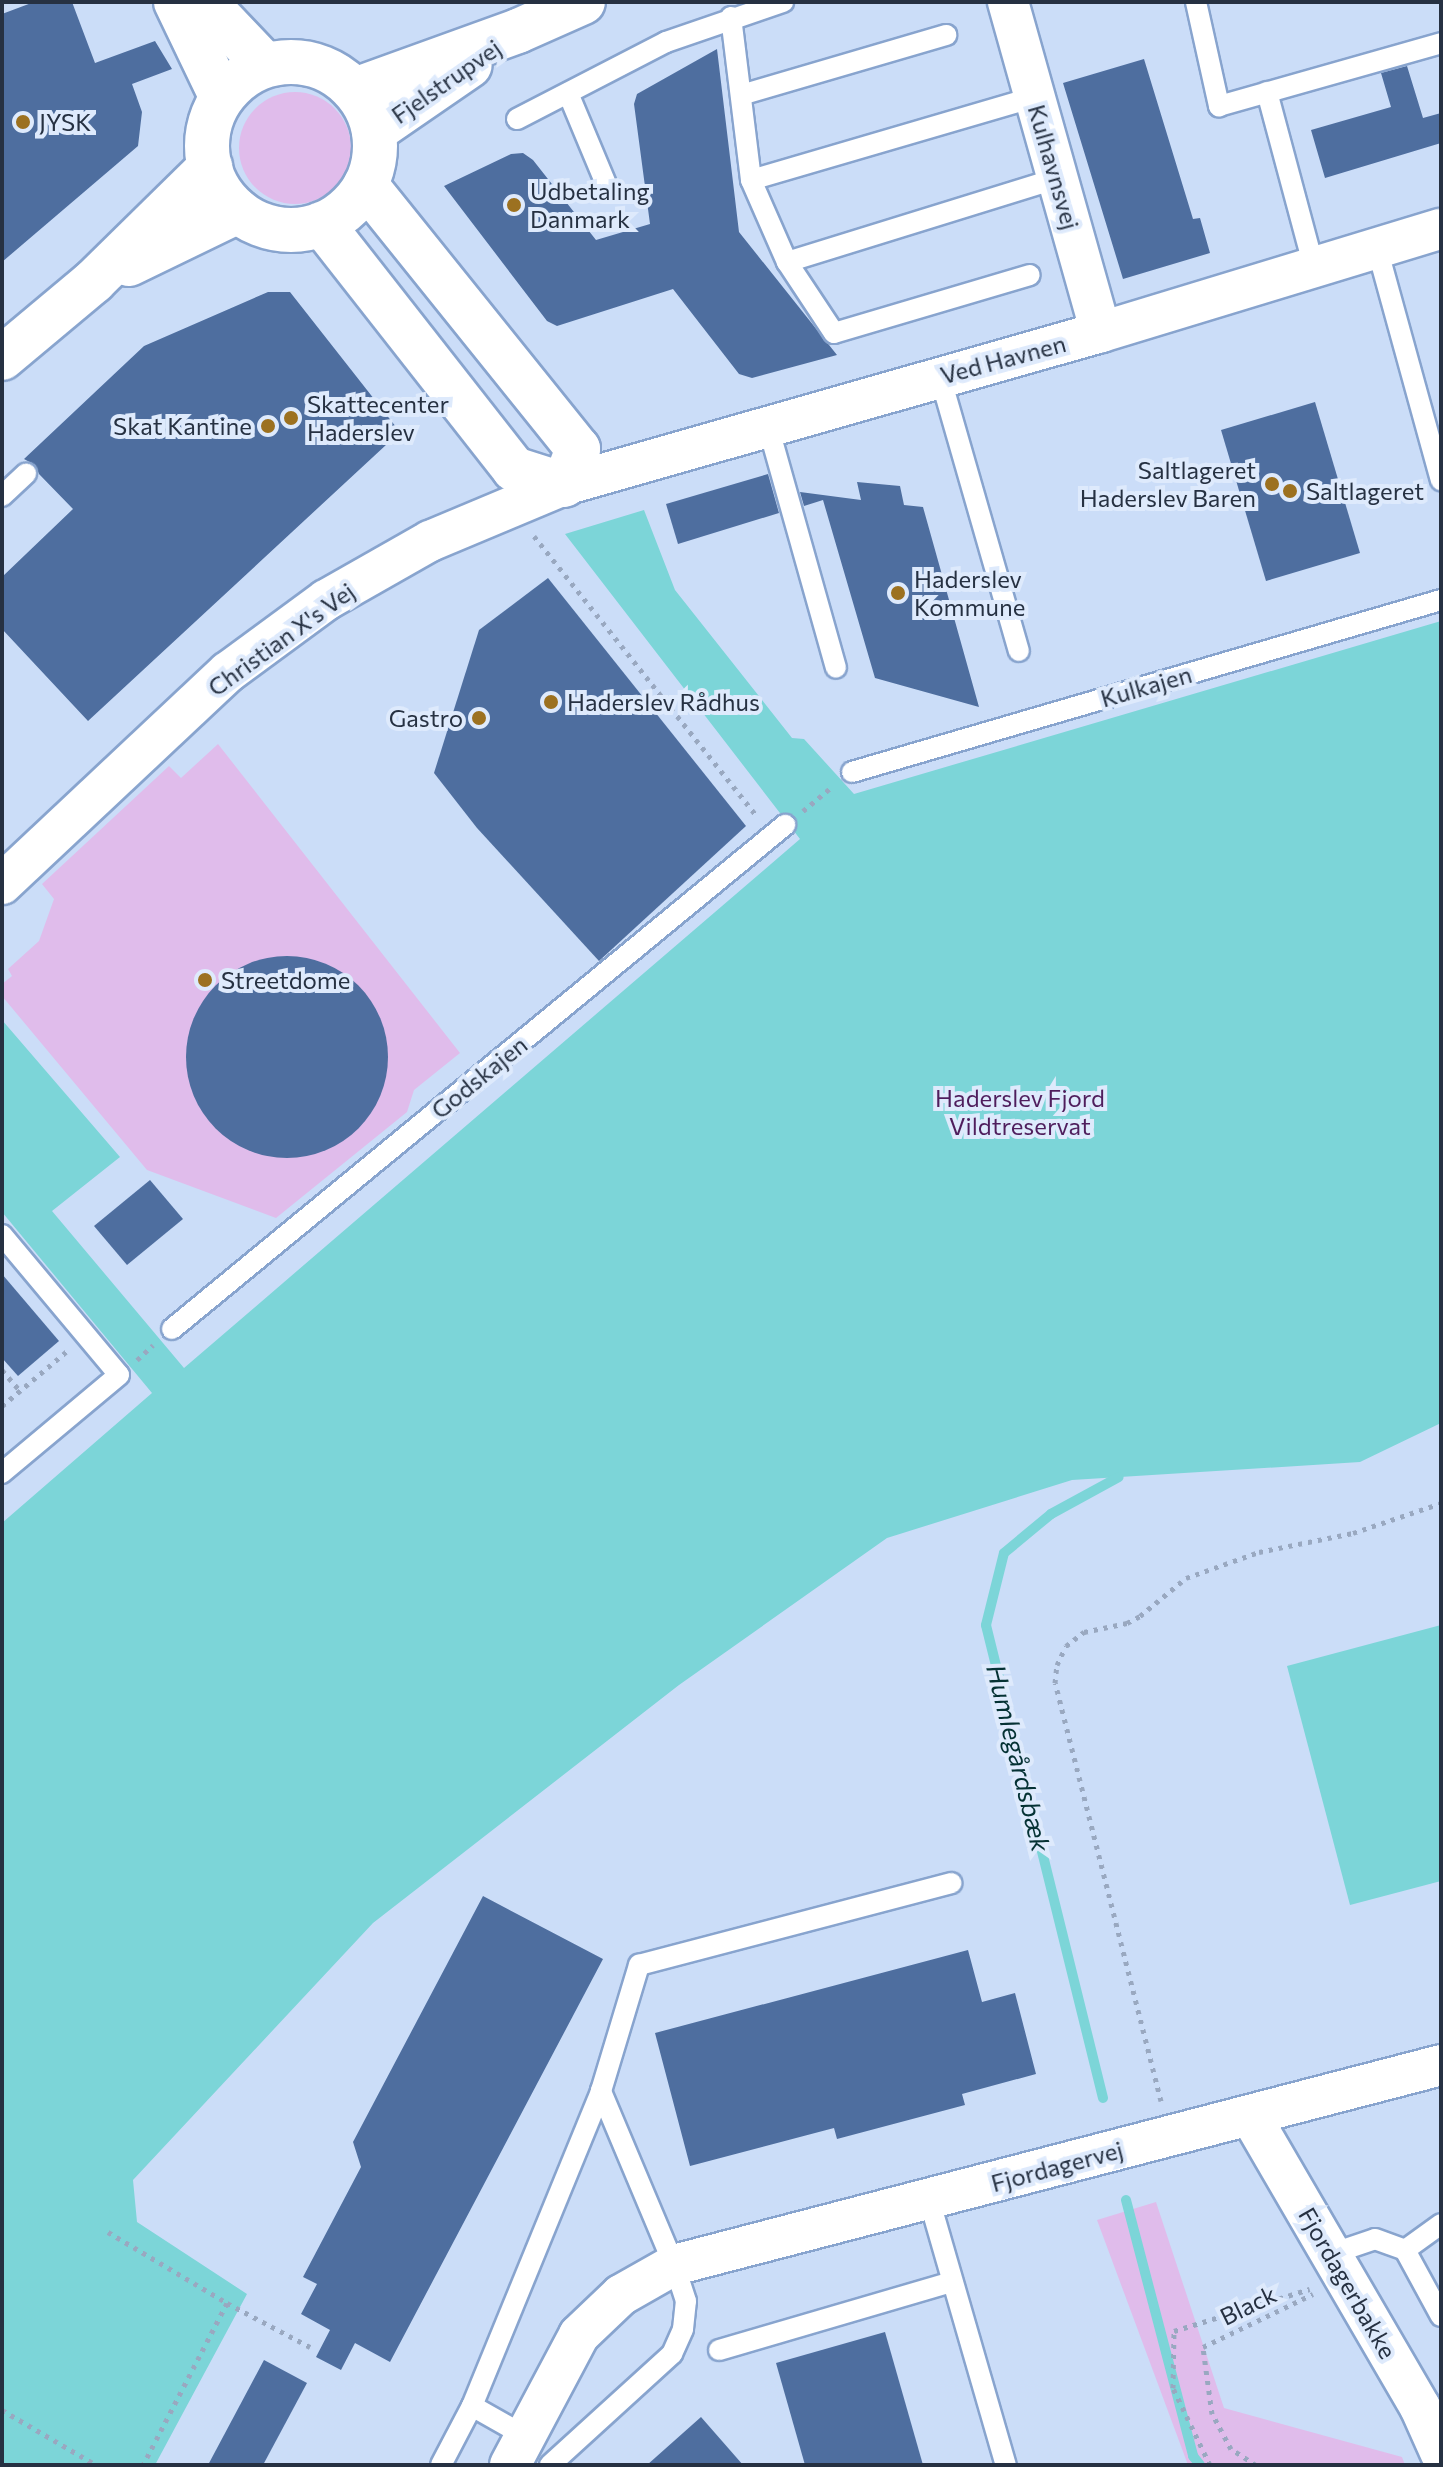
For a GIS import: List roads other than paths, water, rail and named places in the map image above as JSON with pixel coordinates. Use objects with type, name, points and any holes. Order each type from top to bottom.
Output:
[{"type":"street","points":[[176,2],[222,98]]},
{"type":"street","points":[[205,2],[265,65]]},
{"type":"street","name":"Fjelstrupvej","points":[[355,90],[518,31],[583,2]]},
{"type":"street","name":"Kulhavnsvej","points":[[1008,2],[1101,332]]},
{"type":"street","name":"Fjelstrupvej","points":[[374,131],[518,31]]},
{"type":"street","points":[[297,62],[318,65],[339,75],[355,90],[374,131],[373,166],[366,185],[340,215],[322,224],[300,230],[278,229],[238,211],[223,195],[210,167],[207,136],[222,98],[241,78],[265,65],[297,62]]},
{"type":"street","points":[[2,358],[94,281],[210,167]]},
{"type":"street","points":[[322,224],[514,469],[564,485],[578,449],[366,185]]},
{"type":"street","points":[[94,281],[238,211]]},
{"type":"street","name":"Ved Havnen","points":[[564,485],[1101,332],[1441,229]]},
{"type":"street","name":"Christian X's Vej","points":[[2,884],[228,672],[326,600],[430,541],[564,485]]},
{"type":"street","name":"Fjordagervej","points":[[528,2455],[579,2335],[621,2295],[674,2265],[1441,2065]]},
{"type":"street","name":"Fjordagerbakke","points":[[1250,2115],[1420,2407],[1441,2454]]},
{"type":"lane","points":[[517,119],[666,42],[731,17],[783,2]]},
{"type":"lane","points":[[1196,2],[1219,106],[1441,43]]},
{"type":"lane","points":[[731,17],[751,180],[787,262],[834,333],[1030,275]]},
{"type":"lane","points":[[741,95],[946,35]]},
{"type":"lane","points":[[1267,92],[1314,267]]},
{"type":"lane","points":[[568,93],[609,191]]},
{"type":"lane","points":[[751,180],[1035,97]]},
{"type":"lane","points":[[787,262],[1058,178]]},
{"type":"lane","points":[[1377,248],[1441,480]]},
{"type":"lane","points":[[940,376],[1019,651]]},
{"type":"lane","points":[[768,426],[836,668]]},
{"type":"lane","points":[[2,496],[26,474]]},
{"type":"lane","name":"Kulkajen","points":[[852,772],[1441,600]]},
{"type":"lane","name":"Godskajen","points":[[172,1329],[779,830]]},
{"type":"lane","points":[[2,1235],[119,1375],[2,1473]]},
{"type":"lane","points":[[441,2465],[472,2406],[601,2091],[639,1965],[951,1883]]},
{"type":"lane","points":[[472,2406],[528,2455],[672,2354],[683,2329],[686,2301],[674,2265],[601,2091]]},
{"type":"lane","points":[[929,2199],[1006,2465]]},
{"type":"lane","points":[[1405,2250],[1441,2224]]},
{"type":"lane","points":[[1338,2266],[1375,2239],[1405,2250],[1441,2316]]},
{"type":"lane","points":[[719,2350],[952,2282]]},
{"type":"waterway","name":"Humlegårdsbæk","points":[[1103,2098],[986,1625],[1004,1553],[1051,1514],[1119,1477]]},
{"type":"waterway","name":"Humlegårdsbæk","points":[[1126,2200],[1193,2456],[1200,2465]]},
{"type":"place","name":"JYSK","points":[[23,122]]},
{"type":"place","name":"Udbetaling Danmark","points":[[514,205]]},
{"type":"place","name":"Skattecenter Haderslev","points":[[291,418]]},
{"type":"place","name":"Skat Kantine","points":[[268,426]]},
{"type":"place","name":"Saltlageret Haderslev Baren","points":[[1272,484]]},
{"type":"place","name":"Saltlageret","points":[[1290,491]]},
{"type":"place","name":"Haderslev Kommune","points":[[898,593]]},
{"type":"place","name":"Haderslev Rådhus","points":[[551,702]]},
{"type":"place","name":"Gastro","points":[[479,718]]},
{"type":"place","name":"Streetdome","points":[[205,980]]},
{"type":"park label","name":"Haderslev Fjord Vildtreservat","points":[[1020,1112]]}]
